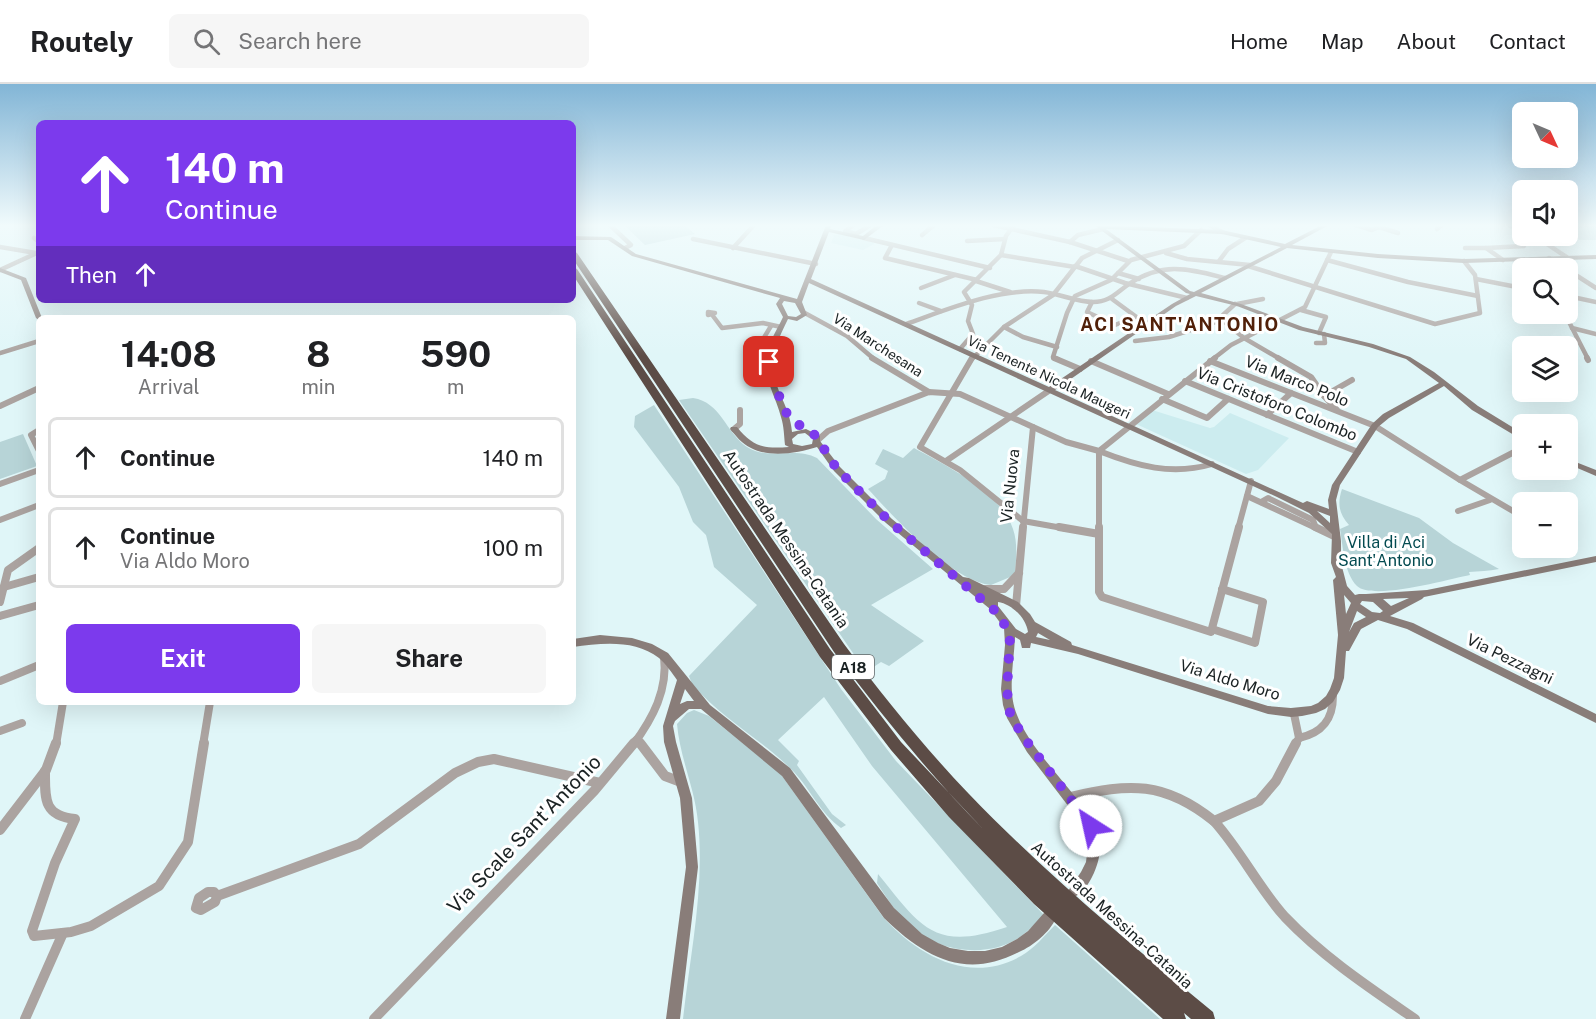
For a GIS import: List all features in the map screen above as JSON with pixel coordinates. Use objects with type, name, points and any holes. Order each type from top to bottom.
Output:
[{"type":"highway","name":"Autostrada Messina-Catania","points":[[583,269],[839,648],[890,715],[967,803],[1051,886],[1206,1019]]},
{"type":"highway","name":"Autostrada Messina-Catania","points":[[576,274],[825,653],[896,746],[955,812],[1040,898],[1177,1019]]},
{"type":"street","points":[[679,269],[754,291],[788,298],[798,303]]},
{"type":"street","points":[[800,317],[798,303],[814,269]]},
{"type":"street","points":[[932,269],[1013,293]]},
{"type":"street","points":[[960,349],[973,334],[968,321],[971,302],[964,292],[989,269]]},
{"type":"street","points":[[1074,269],[1053,295],[1004,327],[974,355],[963,371],[954,393],[920,447],[946,461],[1023,521],[1099,534]]},
{"type":"street","points":[[1080,269],[1129,284],[1183,293],[1198,293],[1237,304],[1278,322],[1408,358],[1475,408],[1512,430]]},
{"type":"street","points":[[1080,369],[1053,357],[1072,299],[1084,290],[1113,279],[1122,269]]},
{"type":"street","points":[[1155,269],[1183,293]]},
{"type":"street","points":[[906,324],[971,302],[1013,293],[1034,291],[1092,302],[1112,299],[1129,284],[1139,279],[1174,269]]},
{"type":"street","points":[[1188,269],[1226,278]]},
{"type":"street","points":[[1198,293],[1244,269]]},
{"type":"street","points":[[1257,269],[1435,324],[1480,313],[1476,279],[1469,269]]},
{"type":"street","points":[[1251,481],[1211,632],[1102,597],[1099,534],[1100,451],[1210,361],[1244,338],[1301,310],[1310,302],[1324,269]]},
{"type":"street","points":[[1359,269],[1408,282],[1478,296]]},
{"type":"street","points":[[0,270],[24,279],[38,315]]},
{"type":"street","points":[[1118,273],[1139,279]]},
{"type":"street","points":[[921,288],[956,274]]},
{"type":"street","points":[[1578,277],[1596,288]]},
{"type":"street","points":[[1476,279],[1512,286]]},
{"type":"street","points":[[779,304],[780,300],[788,298],[806,284]]},
{"type":"street","name":"Via Tenente Nicola Maugeri","points":[[806,284],[906,324],[1280,495]]},
{"type":"street","points":[[754,291],[779,304],[786,317]]},
{"type":"street","points":[[946,461],[1174,305],[1183,293]]},
{"type":"street","points":[[1578,298],[1596,302]]},
{"type":"street","points":[[1112,299],[1146,324]]},
{"type":"street","points":[[1135,341],[1152,342],[1186,333],[1222,318],[1237,304],[1263,299]]},
{"type":"street","points":[[1092,302],[1087,312],[1115,324],[1135,317]]},
{"type":"street","points":[[919,303],[931,305],[941,311]]},
{"type":"street","points":[[1301,310],[1326,317],[1322,333],[1325,343],[1316,343]]},
{"type":"street","points":[[712,316],[722,328],[763,323],[781,327]]},
{"type":"street","points":[[786,317],[800,317]]},
{"type":"street","points":[[786,317],[771,350],[769,370],[787,414],[789,445],[820,456],[837,469],[909,540],[993,606],[1008,626],[1025,642],[1078,650]]},
{"type":"street","points":[[778,336],[800,317]]},
{"type":"street","name":"Via Marchesana","points":[[800,317],[814,318],[848,336],[864,353],[929,393]]},
{"type":"street","points":[[1222,318],[1244,338],[1311,377],[1324,396],[1341,413]]},
{"type":"street","points":[[1570,324],[1588,360]]},
{"type":"street","points":[[757,349],[771,326]]},
{"type":"street","points":[[1004,327],[1023,337],[1057,347]]},
{"type":"street","points":[[1572,328],[1596,334]]},
{"type":"street","points":[[0,353],[36,342]]},
{"type":"street","points":[[1091,361],[1168,394]]},
{"type":"street","name":"Via Marco Polo","points":[[1210,361],[1375,426],[1490,500],[1512,511]]},
{"type":"street","points":[[1324,396],[1352,380]]},
{"type":"street","name":"Via Cristoforo Colombo","points":[[1185,381],[1358,452]]},
{"type":"street","points":[[1299,501],[1318,502],[1326,498],[1375,426],[1386,416],[1444,383]]},
{"type":"street","points":[[0,405],[36,389]]},
{"type":"street","points":[[764,451],[774,448],[796,432],[828,431],[929,393],[954,393]]},
{"type":"street","name":"Via Nuova","points":[[954,393],[1033,427],[1016,606]]},
{"type":"street","points":[[1268,415],[1291,393]]},
{"type":"street","points":[[1162,399],[1207,418],[1228,399]]},
{"type":"street","points":[[740,410],[740,424],[734,429],[748,446],[764,451],[812,447],[828,431]]},
{"type":"street","points":[[787,414],[815,435],[837,469]]},
{"type":"street","points":[[1033,427],[1066,442],[1100,451],[1137,467],[1159,472],[1212,464]]},
{"type":"street","points":[[36,432],[31,435],[36,445]]},
{"type":"street","points":[[1460,480],[1512,453]]},
{"type":"street","points":[[1578,465],[1596,473]]},
{"type":"street","points":[[0,484],[36,471]]},
{"type":"street","points":[[1299,738],[1313,735],[1327,724],[1334,709],[1333,696],[1341,659],[1343,635],[1332,500],[1336,485]]},
{"type":"street","points":[[1280,495],[1333,514]]},
{"type":"street","points":[[1280,495],[1311,511],[1336,535]]},
{"type":"street","points":[[1247,496],[1336,535]]},
{"type":"street","points":[[1458,511],[1490,500]]},
{"type":"street","points":[[0,520],[36,506]]},
{"type":"street","points":[[1311,511],[1333,514]]},
{"type":"street","points":[[0,602],[8,570],[36,550]]},
{"type":"street","points":[[1361,600],[1427,593],[1596,559]]},
{"type":"street","points":[[1336,563],[1344,580],[1361,600],[1363,612],[1382,615],[1410,626]]},
{"type":"street","points":[[946,569],[985,589],[1002,593],[1032,625],[1078,650]]},
{"type":"street","points":[[993,606],[994,599],[1019,573]]},
{"type":"street","points":[[1338,574],[1342,587],[1361,600],[1382,603],[1382,615]]},
{"type":"street","points":[[4,587],[36,578]]},
{"type":"street","points":[[1212,629],[1255,643],[1263,602],[1222,589]]},
{"type":"street","points":[[1341,659],[1358,626],[1382,615],[1400,612],[1427,593]]},
{"type":"street","points":[[1343,635],[1361,600]]},
{"type":"street","points":[[0,615],[36,606]]},
{"type":"street","points":[[1400,612],[1410,626]]},
{"type":"street","points":[[1010,657],[1033,634],[1032,625]]},
{"type":"street","points":[[1008,626],[1010,657],[1007,691],[1010,713],[1022,735],[1091,826],[1095,858],[1089,873],[1074,891]]},
{"type":"street","name":"Via Pezzagni","points":[[1410,626],[1596,719]]},
{"type":"street","points":[[576,643],[600,639],[624,640],[648,647],[664,656],[669,669],[703,705],[786,772],[889,913],[906,933],[929,948],[970,959],[1002,955],[1024,943],[1049,918]]},
{"type":"street","name":"Via Aldo Moro","points":[[1078,650],[1268,710],[1294,714],[1318,709],[1333,696]]},
{"type":"street","points":[[0,681],[36,666]]},
{"type":"street","name":"Via Scale Sant'Antonio","points":[[374,1019],[458,927],[524,864],[636,741],[654,713],[669,669]]},
{"type":"street","points":[[673,1019],[692,867],[687,808],[669,742],[669,720],[682,681]]},
{"type":"street","points":[[0,830],[12,810],[45,771],[54,751],[62,705]]},
{"type":"street","points":[[45,771],[45,795],[52,814],[59,819],[75,819],[56,863],[32,931],[34,936],[63,933],[91,926],[159,886],[188,842],[210,705]]},
{"type":"street","points":[[669,720],[687,705],[703,705]]},
{"type":"street","points":[[1214,821],[1259,801],[1276,780],[1299,738],[1294,714]]},
{"type":"street","points":[[0,731],[22,723]]},
{"type":"street","points":[[636,741],[649,748],[663,776],[669,780],[681,782]]},
{"type":"street","points":[[217,896],[359,844],[455,773],[478,762],[494,759],[600,783]]},
{"type":"street","points":[[1070,797],[1112,786],[1132,784],[1158,789],[1197,807],[1214,821],[1235,847],[1269,899],[1297,930],[1345,969],[1415,1019]]},
{"type":"street","points":[[25,1019],[63,933]]},
{"type":"shaded area","points":[[1152,410],[1210,428],[1230,413],[1289,438],[1258,470],[1246,474],[1136,424]]},
{"type":"green space","points":[[693,398],[710,405],[740,441],[755,451],[800,453],[817,458],[876,519],[933,569],[871,605],[924,641],[889,666],[881,662],[866,672],[679,400]]},
{"type":"green space","points":[[654,405],[841,689],[896,761],[1044,915],[1020,937],[994,948],[964,950],[949,947],[922,936],[897,912],[877,883],[878,874],[918,921],[931,930],[962,937],[1007,927],[872,766],[824,697],[778,740],[799,761],[797,765],[832,814],[846,825],[841,828],[821,808],[794,772],[704,697],[692,684],[689,676],[757,605],[714,567],[706,535],[693,522],[679,487],[634,427],[635,416]]},
{"type":"green space","points":[[23,434],[36,466],[0,479],[0,442]]},
{"type":"green space","points":[[914,448],[971,481],[997,503],[1007,516],[1015,534],[1015,575],[991,585],[975,581],[959,572],[924,546],[868,489],[885,479],[888,471],[875,464],[883,449],[903,458]]},
{"type":"green space","name":"Villa di Aci Sant'Antonio","points":[[1342,489],[1419,518],[1453,543],[1499,569],[1469,572],[1470,575],[1394,590],[1366,590],[1357,586],[1349,574],[1343,551],[1340,529],[1349,525],[1340,508]]},
{"type":"green space","points":[[694,710],[709,716],[780,773],[883,917],[912,944],[946,962],[964,967],[983,968],[1002,964],[1021,956],[1035,946],[1055,925],[1160,1019],[683,1019],[696,921],[700,847],[694,798],[677,724],[687,713]]},
{"type":"district","name":"ACI SANT'ANTONIO","points":[[1180,324]]},
{"type":"route","points":[[769,362],[773,382],[787,414],[799,426],[815,435],[837,469],[889,521],[909,540],[993,606],[1008,626],[1010,657],[1007,691],[1010,713],[1022,735],[1091,826]]}]
